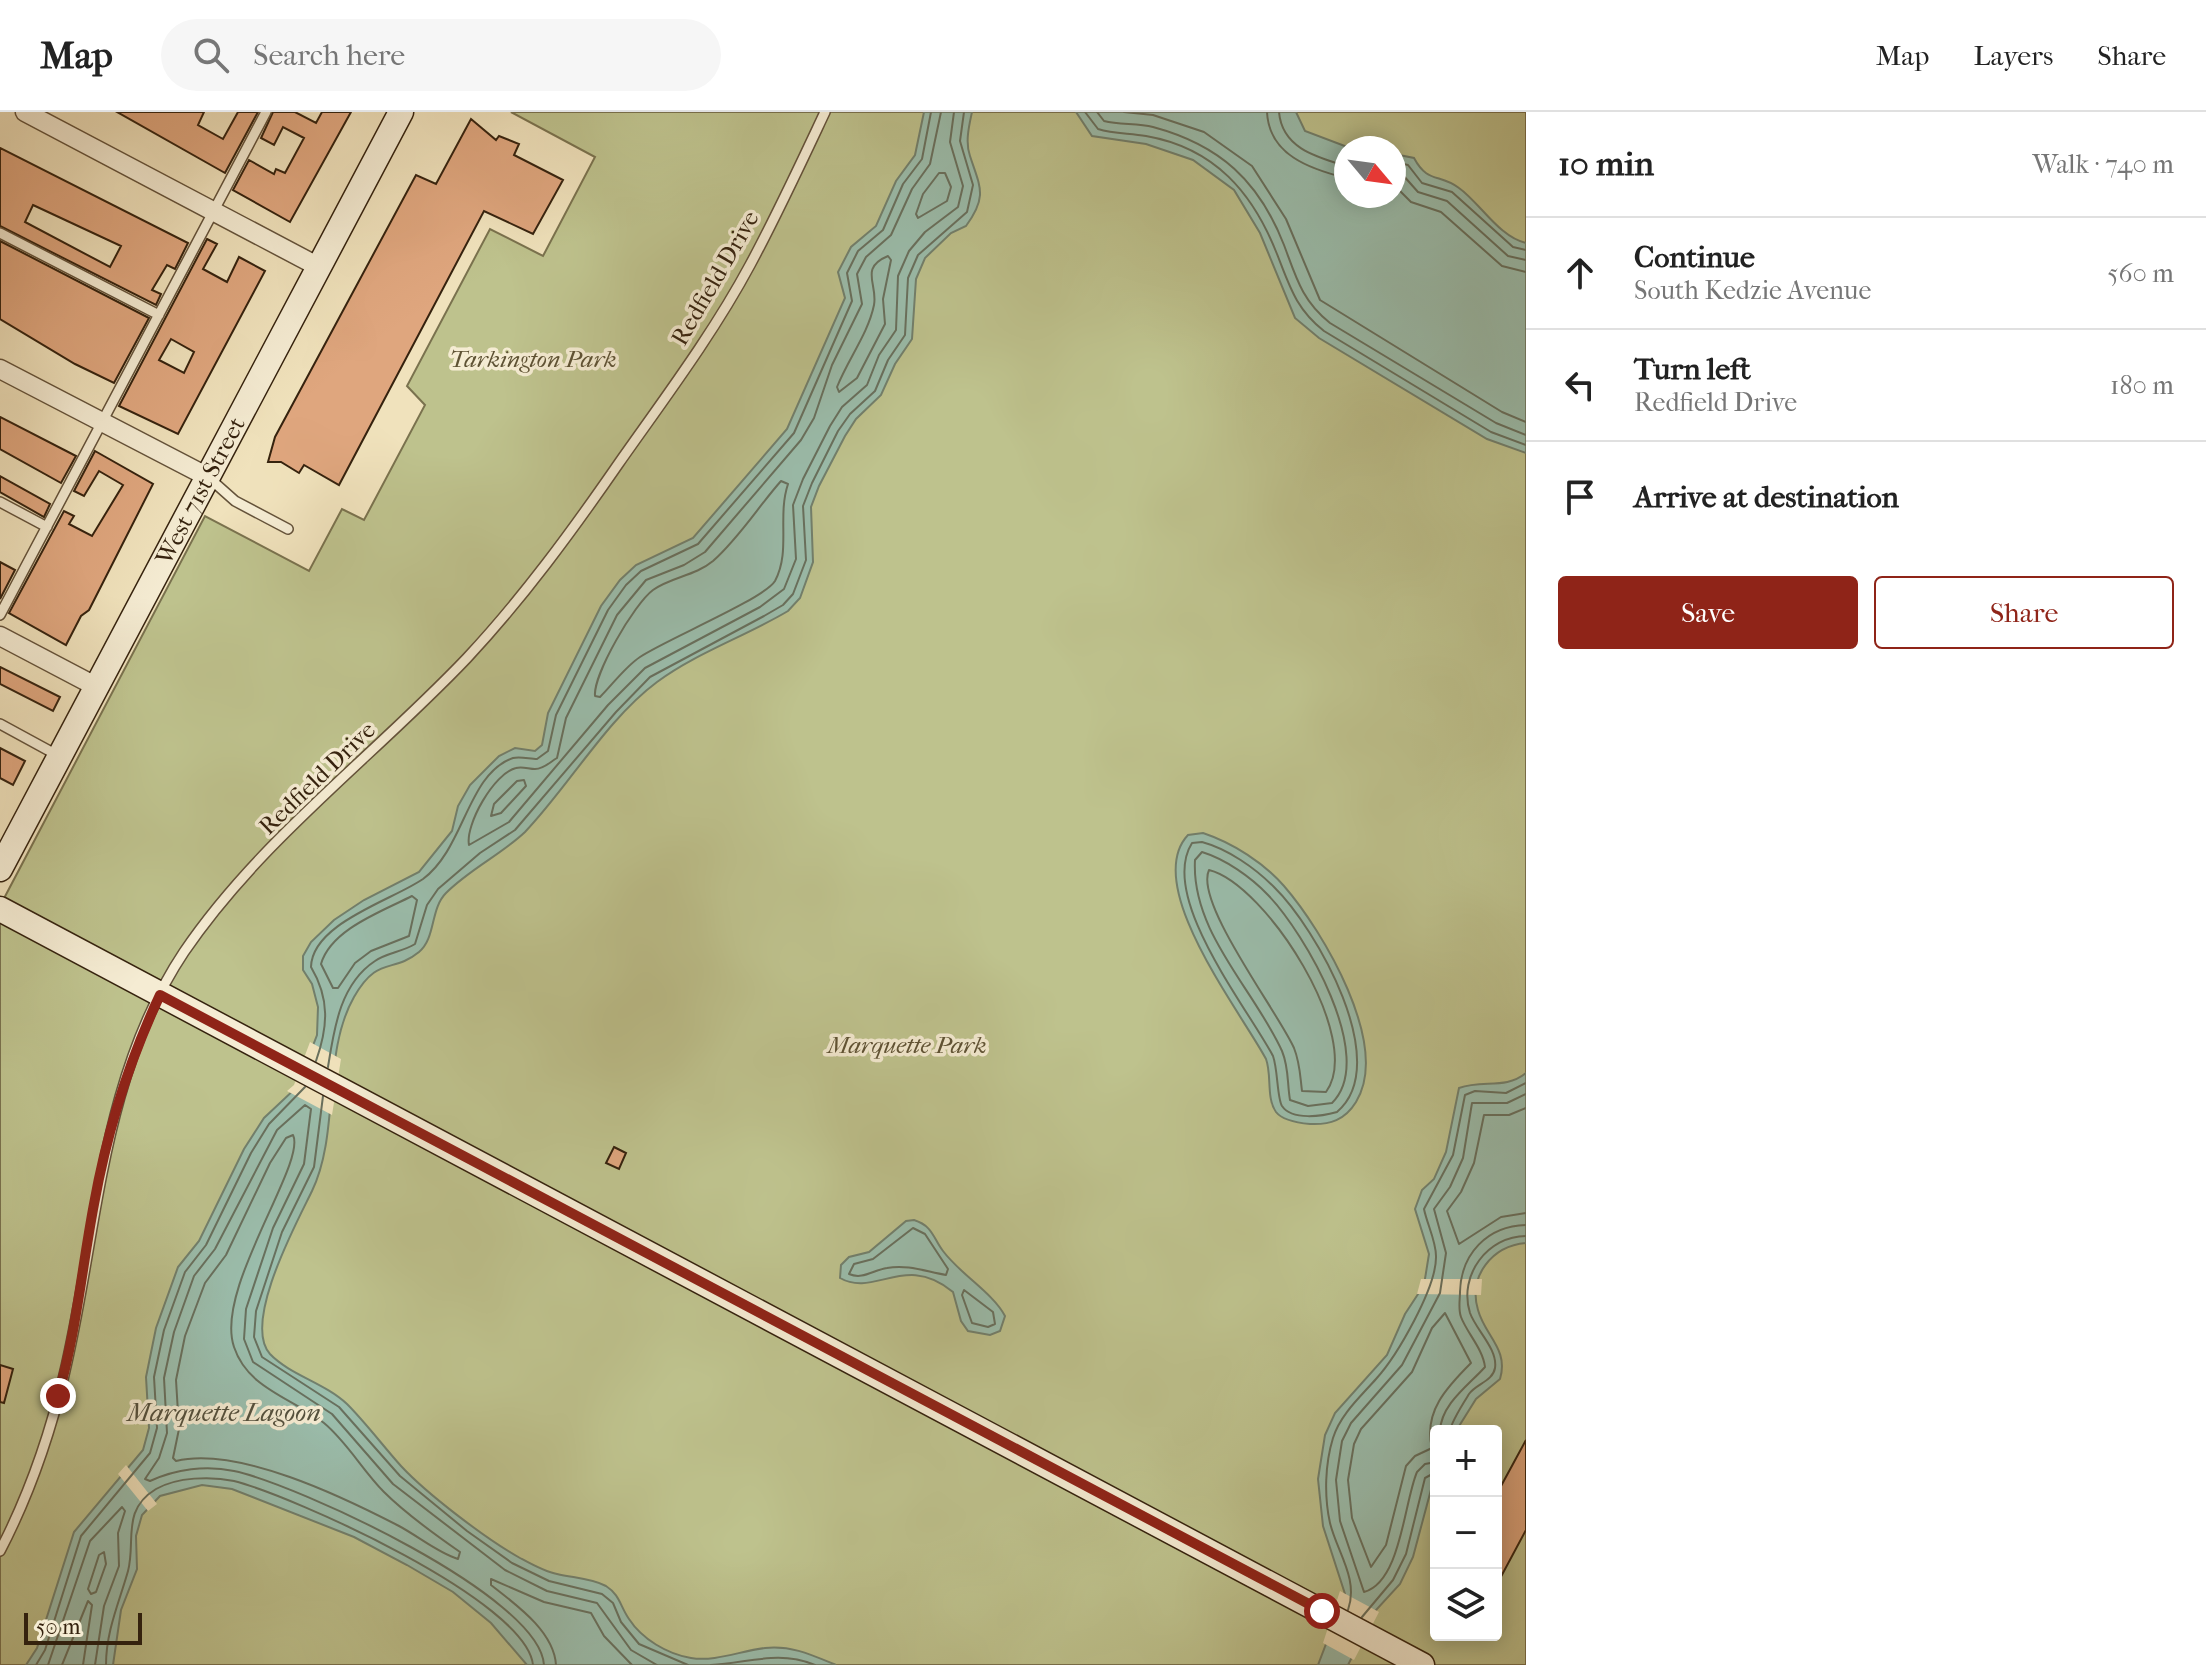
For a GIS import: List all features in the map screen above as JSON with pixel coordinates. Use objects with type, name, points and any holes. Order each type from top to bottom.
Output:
[{"type":"main road","name":"West 71st Street","points":[[0,869],[401,112]]},
{"type":"main road","points":[[0,909],[1422,1665]]},
{"type":"street","points":[[25,112],[319,267]]},
{"type":"street","points":[[0,369],[208,477]]},
{"type":"street","points":[[0,636],[97,687]]},
{"type":"lane","points":[[0,615],[266,112]]},
{"type":"lane","name":"Redfield Drive","points":[[0,1551],[33,1471],[64,1376],[94,1201],[138,1044],[184,952],[220,905],[309,811],[467,657],[573,528],[712,328],[749,267],[825,112]]},
{"type":"lane","points":[[0,233],[159,315]]},
{"type":"lane","points":[[208,477],[235,501],[288,529]]},
{"type":"lane","points":[[0,502],[47,527]]},
{"type":"lane","points":[[0,724],[60,757]]},
{"type":"green space","name":"Marquette Park","points":[[511,112],[1526,112],[1526,1665],[0,1665],[0,906],[205,516],[309,571],[342,509],[364,520],[425,405],[407,386],[490,229],[543,256],[595,157]]},
{"type":"water","name":"Marquette Lagoon","points":[[924,112],[972,112],[968,145],[980,199],[966,226],[951,233],[925,258],[916,279],[912,339],[895,364],[881,395],[856,419],[845,436],[819,486],[811,507],[813,562],[800,598],[788,611],[688,662],[638,697],[525,832],[446,893],[437,907],[428,939],[419,952],[378,970],[363,984],[344,1019],[338,1043],[321,1168],[275,1272],[263,1320],[263,1339],[270,1354],[287,1368],[347,1404],[401,1466],[441,1502],[491,1540],[533,1565],[611,1589],[634,1626],[656,1644],[673,1653],[700,1659],[765,1648],[784,1648],[836,1665],[527,1665],[491,1623],[453,1592],[407,1565],[354,1537],[232,1489],[202,1485],[160,1496],[142,1515],[136,1536],[137,1569],[121,1610],[113,1665],[26,1665],[37,1648],[74,1532],[143,1450],[149,1428],[146,1377],[156,1328],[178,1267],[199,1241],[244,1149],[264,1118],[297,1087],[317,1035],[318,1007],[312,984],[303,970],[303,956],[311,942],[334,920],[364,900],[419,872],[452,831],[458,806],[470,785],[499,756],[515,748],[535,751],[542,745],[548,713],[601,606],[620,580],[636,565],[693,538],[787,429],[845,298],[838,272],[851,247],[876,226],[896,181],[915,155]]},
{"type":"water","points":[[1076,112],[1296,112],[1305,131],[1334,142],[1334,208],[1406,208],[1406,156],[1414,158],[1429,175],[1459,188],[1498,227],[1526,243],[1526,453],[1487,439],[1319,338],[1295,318],[1260,233],[1234,190],[1193,160],[1146,144],[1092,136]]},
{"type":"water","points":[[1203,833],[1247,855],[1284,886],[1317,931],[1348,990],[1359,1020],[1365,1051],[1365,1078],[1356,1102],[1336,1120],[1317,1124],[1296,1122],[1279,1115],[1273,1106],[1266,1059],[1200,948],[1185,915],[1177,884],[1177,857],[1188,835]]},
{"type":"water","points":[[1526,1073],[1526,1243],[1514,1245],[1493,1257],[1476,1286],[1481,1319],[1499,1351],[1500,1379],[1476,1399],[1460,1425],[1430,1425],[1430,1493],[1413,1557],[1400,1584],[1376,1610],[1348,1665],[1318,1665],[1345,1594],[1323,1526],[1318,1479],[1325,1435],[1335,1413],[1387,1355],[1405,1314],[1424,1285],[1429,1254],[1415,1209],[1422,1190],[1434,1179],[1446,1152],[1459,1088],[1518,1078]]},
{"type":"water","points":[[914,1220],[929,1229],[950,1259],[1000,1308],[1005,1316],[1000,1331],[990,1335],[968,1331],[961,1321],[953,1292],[936,1281],[905,1275],[866,1283],[853,1283],[840,1278],[841,1265],[849,1257],[869,1252],[906,1221]]},
{"type":"pier","points":[[310,1042],[341,1059],[332,1115],[287,1091],[294,1085]]},
{"type":"pier","points":[[1421,1279],[1482,1279],[1481,1295],[1417,1294]]},
{"type":"pier","points":[[126,1465],[157,1504],[148,1511],[118,1474]]},
{"type":"pier","points":[[1340,1591],[1379,1612],[1354,1660],[1323,1643]]},
{"type":"building","points":[[117,112],[204,112],[198,125],[223,139],[238,112],[258,112],[225,173]]},
{"type":"building","points":[[273,112],[295,112],[316,123],[322,112],[351,112],[290,222],[233,190],[249,160],[274,174],[276,169],[285,173],[304,138],[283,127],[274,145],[261,138]]},
{"type":"building","points":[[471,119],[496,140],[499,136],[519,144],[514,155],[563,180],[533,234],[484,211],[339,485],[304,465],[299,473],[281,462],[268,462],[275,437],[416,175],[436,184]]},
{"type":"building","points":[[0,148],[188,243],[175,269],[167,265],[152,290],[161,294],[156,305],[0,226]],"holes":[[[33,205],[121,246],[110,267],[25,222]]]},
{"type":"building","points":[[207,239],[217,244],[203,269],[227,282],[239,257],[265,271],[178,434],[119,406]],"holes":[[[171,339],[194,352],[184,373],[159,360]]]},
{"type":"building","points":[[0,241],[149,318],[114,383],[75,364],[0,319]]},
{"type":"building","points":[[0,417],[76,456],[61,483],[0,449]]},
{"type":"building","points":[[95,451],[153,484],[89,610],[81,616],[66,645],[9,613],[64,511],[74,516],[69,524],[92,536],[123,485],[99,471],[84,496],[74,491]]},
{"type":"building","points":[[0,476],[50,504],[44,517],[0,492]]},
{"type":"building","points":[[0,562],[15,570],[0,599]]},
{"type":"building","points":[[0,667],[60,697],[53,711],[0,684]]},
{"type":"building","points":[[0,748],[25,761],[13,785],[0,778]]},
{"type":"building","points":[[614,1147],[626,1153],[619,1169],[606,1163]]},
{"type":"building","points":[[0,1365],[13,1369],[4,1403],[0,1402]]},
{"type":"building","points":[[1526,1440],[1526,1530],[1502,1575],[1502,1497],[1502,1484]]},
{"type":"route","points":[[58,1396],[94,1201],[112,1129],[126,1079],[160,995],[1322,1611]]},
{"type":"park label","name":"Tarkington Park","points":[[533,359]]}]
